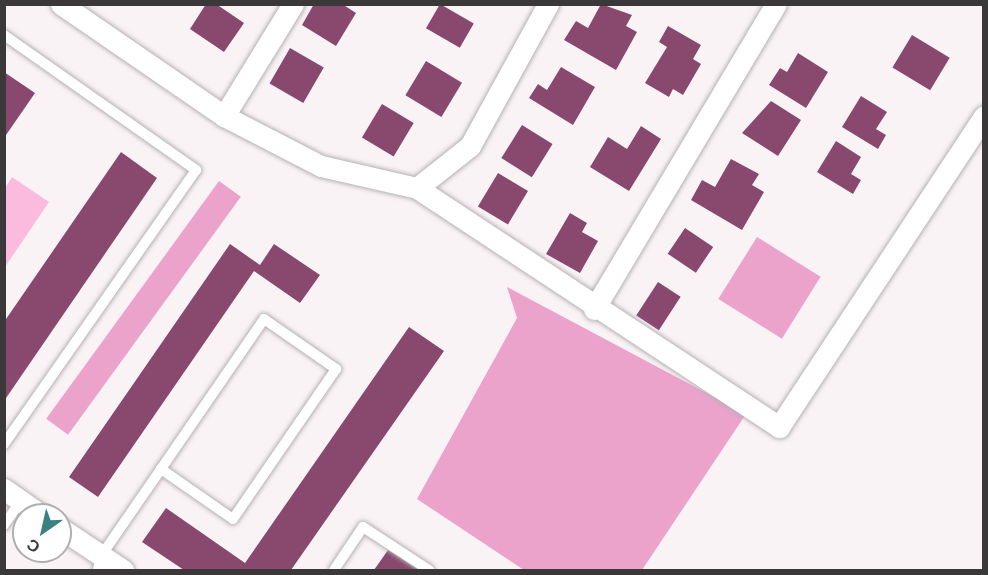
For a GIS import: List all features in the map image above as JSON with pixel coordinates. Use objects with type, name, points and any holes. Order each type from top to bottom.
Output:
[{"type":"street","points":[[61,4],[84,10],[224,116],[321,166],[417,188],[594,309],[779,427],[984,116]]},
{"type":"street","points":[[224,116],[293,4]]},
{"type":"street","points":[[417,188],[470,146],[548,4]]},
{"type":"street","points":[[594,309],[776,4]]},
{"type":"street","points":[[72,538],[100,563],[123,570]]},
{"type":"lane","points":[[4,35],[196,170],[4,444]]},
{"type":"lane","points":[[100,563],[161,470],[264,319],[336,369],[233,519],[161,470]]},
{"type":"lane","points":[[4,525],[13,495]]},
{"type":"lane","points":[[334,570],[363,527],[429,570]]},
{"type":"shaded area","points":[[12,177],[49,202],[5,267],[5,188]]},
{"type":"shaded area","points":[[219,181],[241,197],[68,435],[46,419]]},
{"type":"shaded area","points":[[757,237],[821,277],[782,339],[718,299]]},
{"type":"shaded area","points":[[507,287],[746,414],[642,570],[524,570],[417,499],[517,318]]},
{"type":"building","points":[[206,4],[216,4],[244,23],[224,52],[190,29]]},
{"type":"building","points":[[314,4],[342,4],[356,13],[336,46],[302,25]]},
{"type":"building","points":[[440,4],[474,24],[460,48],[426,28]]},
{"type":"building","points":[[601,4],[632,15],[626,26],[637,32],[616,70],[564,40],[576,21],[588,28]]},
{"type":"building","points":[[668,26],[701,45],[693,59],[701,64],[683,95],[673,89],[669,97],[645,83],[667,47],[659,42]]},
{"type":"building","points":[[912,35],[950,58],[930,90],[892,68]]},
{"type":"building","points":[[290,48],[324,68],[303,103],[270,84]]},
{"type":"building","points":[[798,53],[828,72],[806,108],[769,85],[780,68],[787,72]]},
{"type":"building","points":[[426,61],[462,83],[441,117],[405,95]]},
{"type":"building","points":[[561,67],[595,87],[573,125],[529,98],[538,84],[547,90]]},
{"type":"building","points":[[4,72],[35,93],[4,138]]},
{"type":"building","points":[[861,96],[887,112],[876,129],[886,135],[878,149],[842,127]]},
{"type":"building","points":[[771,101],[801,120],[778,156],[742,133]]},
{"type":"building","points":[[382,104],[414,123],[394,156],[362,137]]},
{"type":"building","points":[[522,125],[553,144],[532,177],[501,158]]},
{"type":"building","points":[[641,126],[661,139],[629,191],[590,167],[608,137],[627,149]]},
{"type":"building","points":[[836,141],[861,157],[851,174],[861,180],[853,194],[817,172]]},
{"type":"building","points":[[121,152],[157,178],[4,401],[4,322]]},
{"type":"building","points":[[731,159],[759,174],[752,185],[764,192],[742,230],[691,200],[702,180],[715,187]]},
{"type":"building","points":[[498,173],[528,191],[508,224],[478,206]]},
{"type":"building","points":[[570,213],[587,223],[582,232],[598,241],[580,273],[546,254]]},
{"type":"building","points":[[685,228],[713,247],[696,273],[668,254]]},
{"type":"building","points":[[230,244],[260,265],[274,244],[320,275],[300,303],[254,271],[98,497],[69,477]]},
{"type":"building","points":[[658,282],[681,297],[659,330],[636,316]]},
{"type":"building","points":[[409,327],[444,351],[291,570],[184,570],[142,542],[166,508],[245,563]]},
{"type":"building","points":[[388,550],[419,570],[374,570]]}]
